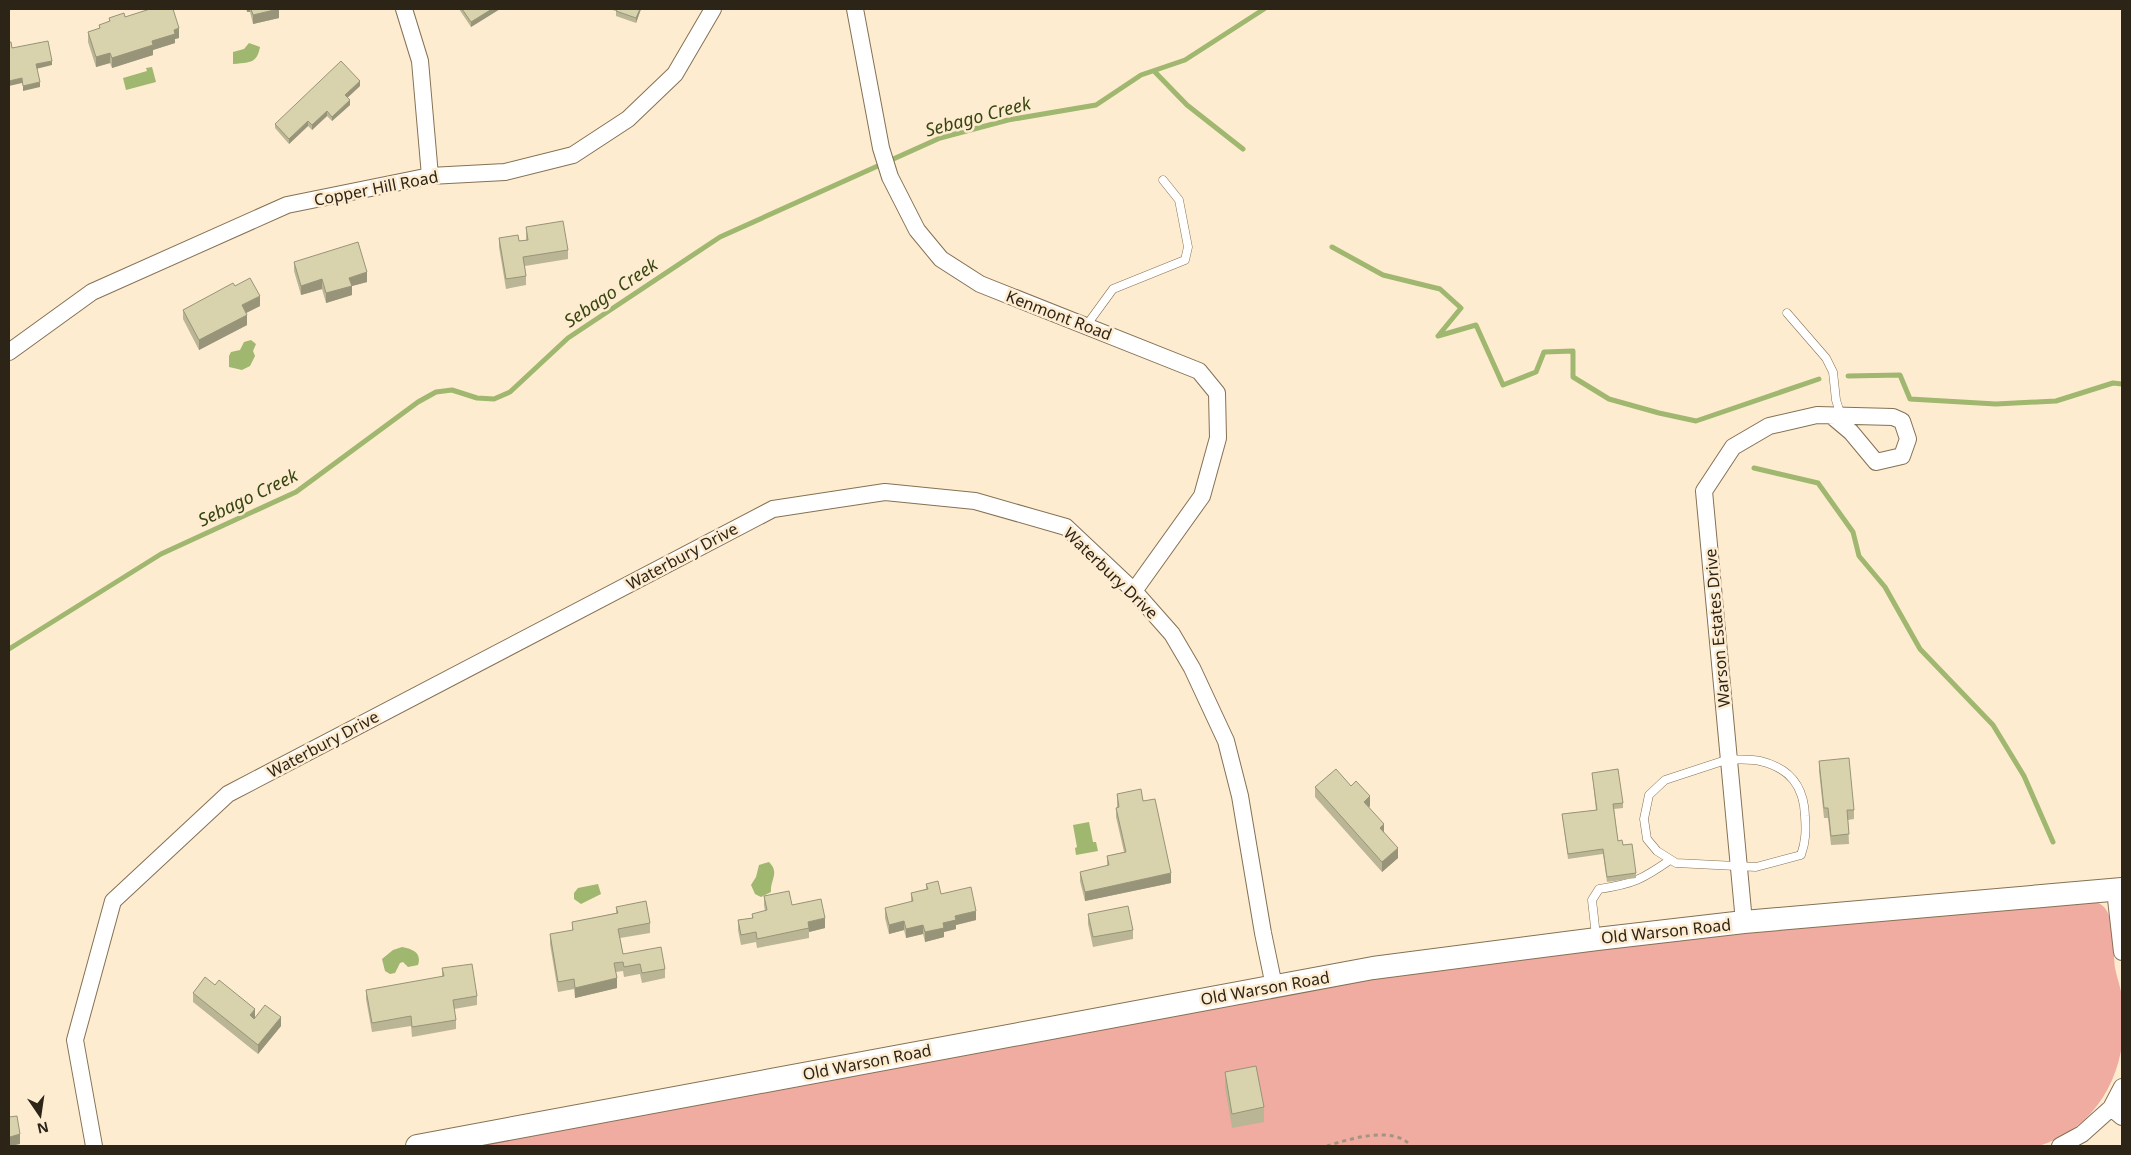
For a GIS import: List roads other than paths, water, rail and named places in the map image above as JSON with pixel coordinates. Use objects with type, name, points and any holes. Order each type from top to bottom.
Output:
[{"type":"street","points":[[404,9],[420,61],[430,176]]},
{"type":"street","name":"Copper Hill Road","points":[[9,352],[92,292],[287,206],[430,176],[505,172],[573,154],[628,119],[675,74],[713,9]]},
{"type":"street","name":"Kenmont Road","points":[[855,9],[881,148],[890,177],[917,230],[946,264],[980,284],[1199,371],[1217,393],[1218,438],[1202,496],[1134,591]]},
{"type":"street","name":"Warson Estates Drive","points":[[1744,922],[1704,491],[1733,447],[1769,426],[1817,414],[1836,416]]},
{"type":"street","name":"Waterbury Drive","points":[[94,1146],[74,1040],[113,901],[228,794],[773,509],[885,492],[975,501],[1066,527],[1134,591],[1172,634],[1192,668],[1226,741],[1240,796],[1274,986]]},
{"type":"street","points":[[2119,889],[2122,952]]},
{"type":"street","name":"Old Warson Road","points":[[417,1146],[1373,968],[1744,922],[2119,889]]},
{"type":"street","points":[[2060,1146],[2117,1112],[2122,1087]]},
{"type":"lane","points":[[1086,326],[1113,290],[1185,260],[1188,247],[1179,200],[1163,180]]},
{"type":"lane","points":[[1787,313],[1826,358],[1833,372],[1836,416]]},
{"type":"lane","points":[[1729,759],[1760,761],[1783,771],[1798,784],[1805,800],[1806,841],[1801,855],[1756,867],[1676,863],[1670,860],[1657,852],[1647,839],[1644,819],[1649,795],[1665,780],[1729,759]]},
{"type":"lane","points":[[1597,939],[1592,900],[1599,889],[1621,886],[1645,878],[1670,860]]},
{"type":"waterway","name":"Sebago Creek","points":[[9,649],[161,554],[296,492],[418,402],[436,392],[452,390],[477,398],[494,399],[510,392],[568,338],[720,237],[940,138],[1008,120],[1096,105],[1141,75],[1185,60],[1264,9]]},
{"type":"waterway","points":[[1154,71],[1187,105],[1243,149]]},
{"type":"waterway","points":[[1332,247],[1383,275],[1440,289],[1461,308],[1438,336],[1476,325],[1503,385],[1536,372],[1544,352],[1573,351],[1573,377],[1609,399],[1696,421],[1819,379]]},
{"type":"waterway","points":[[1848,376],[1900,375],[1910,399],[1996,404],[2056,401],[2113,383],[2122,384]]},
{"type":"waterway","points":[[1754,468],[1818,483],[1853,532],[1859,556],[1885,587],[1920,649],[1993,725],[2024,776],[2053,842]]}]
